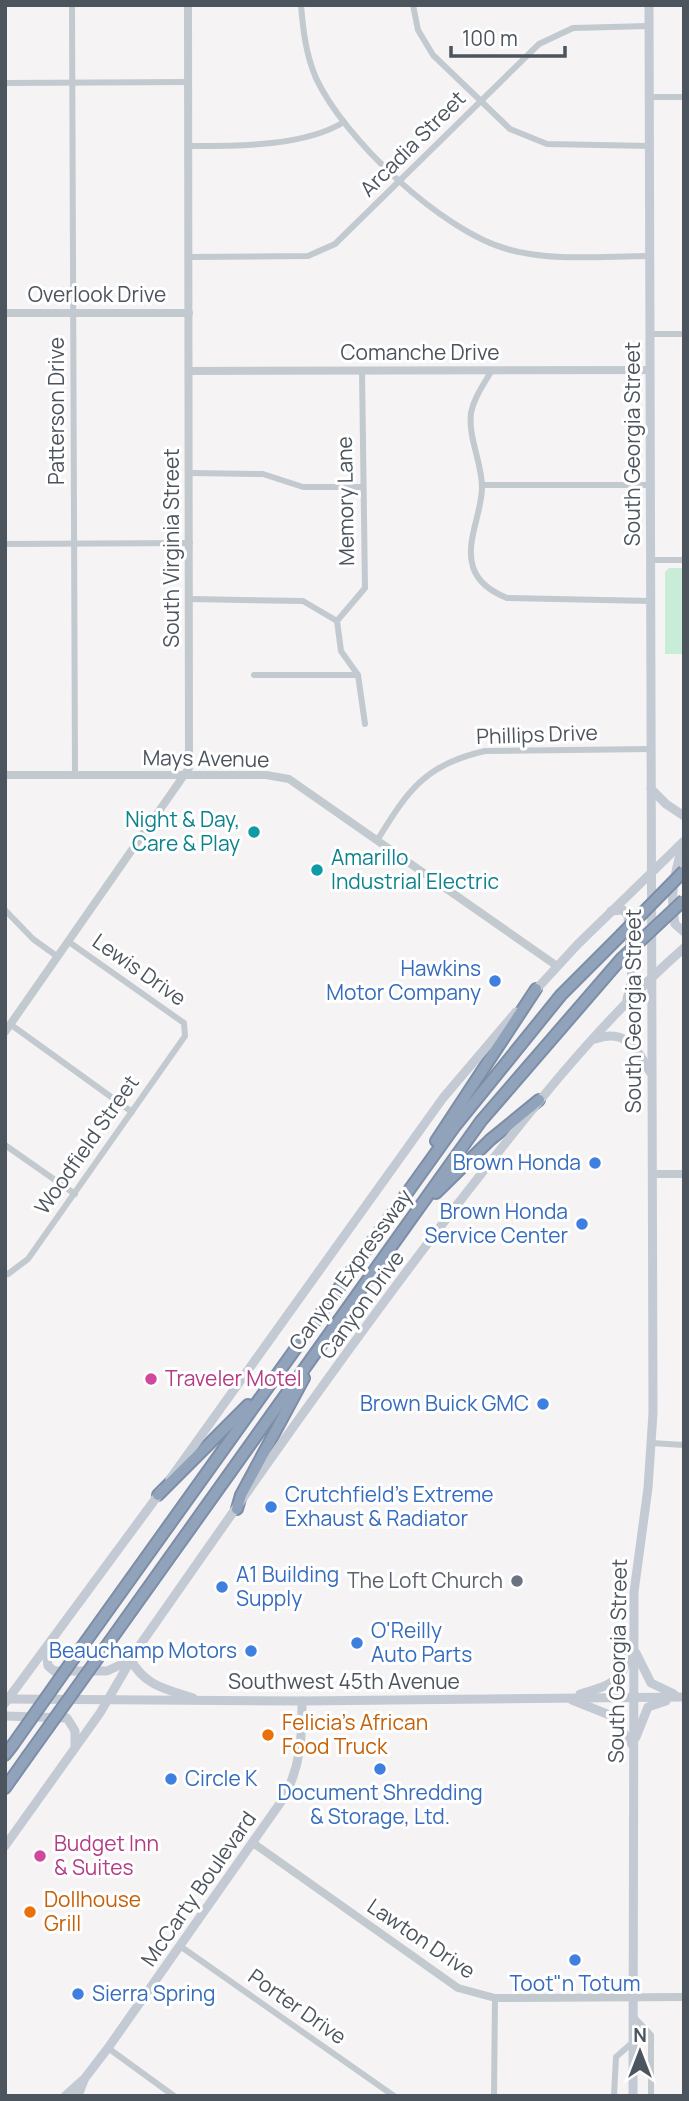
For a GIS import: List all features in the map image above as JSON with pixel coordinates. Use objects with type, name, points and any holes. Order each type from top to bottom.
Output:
[{"type":"highway","name":"Canyon Expressway","points":[[8,1751],[414,1184],[509,1056],[561,995],[684,872]]},
{"type":"highway","name":"Canyon Expressway","points":[[5,1788],[481,1121],[621,959],[684,900]]},
{"type":"highway","points":[[414,1184],[422,1163],[536,989]]},
{"type":"highway","points":[[418,1210],[490,1140],[539,1100]]},
{"type":"highway","points":[[237,1509],[240,1495],[327,1337]]},
{"type":"highway","points":[[158,1496],[241,1413],[299,1344]]},
{"type":"main road","name":"South Georgia Street","points":[[633,2096],[633,1638],[637,1557],[651,1444],[649,5]]},
{"type":"main road","points":[[651,789],[666,804],[684,816]]},
{"type":"main road","points":[[7,1701],[158,1496],[443,1098],[557,966],[684,842]]},
{"type":"main road","points":[[684,842],[673,876],[672,891],[676,924],[684,932]]},
{"type":"main road","points":[[611,911],[626,911],[632,942],[632,979],[624,1007]]},
{"type":"main road","name":"Canyon Drive","points":[[5,1846],[107,1701],[131,1660],[409,1268],[539,1100],[624,1007],[684,948]]},
{"type":"main road","points":[[593,1040],[615,1035],[626,1039],[635,1046],[652,1075]]},
{"type":"main road","points":[[633,1638],[638,1660],[650,1683],[683,1697]]},
{"type":"main road","points":[[567,1698],[616,1681],[628,1661],[633,1638]]},
{"type":"main road","points":[[46,1650],[48,1665],[54,1671],[107,1671],[131,1660],[149,1684],[201,1701]]},
{"type":"main road","points":[[633,1746],[648,1707],[683,1697]]},
{"type":"main road","name":"Southwest 45th Avenue","points":[[7,1701],[683,1697]]},
{"type":"main road","points":[[567,1698],[612,1716],[633,1746]]},
{"type":"main road","name":"McCarty Boulevard","points":[[85,2078],[180,1947],[293,1782],[301,1754],[302,1701]]},
{"type":"main road","points":[[5,1716],[67,1718],[75,1731],[75,1748]]},
{"type":"main road","points":[[65,2096],[85,2078]]},
{"type":"main road","points":[[79,2096],[85,2078]]},
{"type":"street","name":"Patterson Drive","points":[[72,5],[75,775]]},
{"type":"street","name":"South Virginia Street","points":[[8,1028],[186,775],[191,757],[188,5]]},
{"type":"street","points":[[301,5],[306,48],[315,75],[344,122],[400,181],[458,228],[504,248],[558,257],[650,256]]},
{"type":"street","points":[[412,5],[418,30],[425,44],[510,129],[547,144],[650,146]]},
{"type":"street","name":"Arcadia Street","points":[[190,257],[307,256],[342,239],[539,44],[555,34],[589,26],[649,26]]},
{"type":"street","points":[[5,83],[188,82]]},
{"type":"street","points":[[650,97],[684,97]]},
{"type":"street","points":[[189,146],[247,147],[276,142],[344,122]]},
{"type":"street","name":"Overlook Drive","points":[[5,313],[189,313]]},
{"type":"street","points":[[650,334],[684,334]]},
{"type":"street","name":"Comanche Drive","points":[[190,370],[650,370]]},
{"type":"street","points":[[492,370],[473,403],[471,416],[482,485],[471,559],[480,579],[497,594],[529,600],[651,601]]},
{"type":"street","name":"Memory Lane","points":[[337,621],[365,588],[362,371]]},
{"type":"street","points":[[190,473],[264,474],[303,487],[363,488]]},
{"type":"street","points":[[482,485],[651,485]]},
{"type":"street","points":[[5,544],[190,543]]},
{"type":"street","points":[[651,560],[684,560]]},
{"type":"street","points":[[190,599],[303,601],[337,621],[341,651],[358,675],[363,695],[365,724]]},
{"type":"street","points":[[254,675],[358,675]]},
{"type":"street","name":"Phillips Drive","points":[[378,839],[410,791],[440,765],[460,757],[485,751],[651,749]]},
{"type":"street","name":"Mays Avenue","points":[[5,775],[266,775],[289,779],[557,966]]},
{"type":"street","points":[[5,910],[33,939],[58,957]]},
{"type":"street","name":"Lewis Drive","points":[[69,942],[184,1023],[186,1030]]},
{"type":"street","points":[[8,1028],[132,1112]]},
{"type":"street","name":"Woodfield Street","points":[[8,1274],[28,1259],[185,1037],[186,1030]]},
{"type":"street","points":[[5,1145],[75,1194]]},
{"type":"street","points":[[652,1174],[684,1174]]},
{"type":"street","points":[[651,1444],[684,1445]]},
{"type":"street","name":"Lawton Drive","points":[[253,1843],[458,1988],[495,1998],[684,1997]]},
{"type":"street","name":"Porter Drive","points":[[180,1947],[394,2096]]},
{"type":"street","points":[[494,2096],[495,1998]]},
{"type":"street","points":[[633,2016],[651,2035],[651,2096]]},
{"type":"street","points":[[614,2096],[616,2057],[633,2042]]},
{"type":"street","points":[[108,2048],[174,2096]]},
{"type":"green space","points":[[669,568],[684,568],[684,654],[665,654],[665,572]]},
{"type":"place","name":"Night & Day, Care & Play","points":[[254,832]]},
{"type":"place","name":"Amarillo Industrial Electric","points":[[317,870]]},
{"type":"place","name":"Hawkins Motor Company","points":[[495,981]]},
{"type":"place","name":"Brown Honda","points":[[595,1163]]},
{"type":"place","name":"Brown Honda Service Center","points":[[582,1224]]},
{"type":"place","name":"Traveler Motel","points":[[151,1379]]},
{"type":"place","name":"Brown Buick GMC","points":[[543,1404]]},
{"type":"place","name":"Crutchfield's Extreme Exhaust & Radiator","points":[[271,1507]]},
{"type":"place","name":"The Loft Church","points":[[517,1581]]},
{"type":"place","name":"A1 Building Supply","points":[[222,1587]]},
{"type":"place","name":"O'Reilly Auto Parts","points":[[357,1643]]},
{"type":"place","name":"Beauchamp Motors","points":[[251,1651]]},
{"type":"place","name":"Felicia's African Food Truck","points":[[268,1735]]},
{"type":"place","name":"Document Shredding & Storage, Ltd.","points":[[380,1769]]},
{"type":"place","name":"Circle K","points":[[171,1779]]},
{"type":"place","name":"Budget Inn & Suites","points":[[40,1856]]},
{"type":"place","name":"Dollhouse Grill","points":[[30,1912]]},
{"type":"place","name":"Toot\"n Totum","points":[[575,1960]]},
{"type":"place","name":"Sierra Spring","points":[[78,1994]]}]
